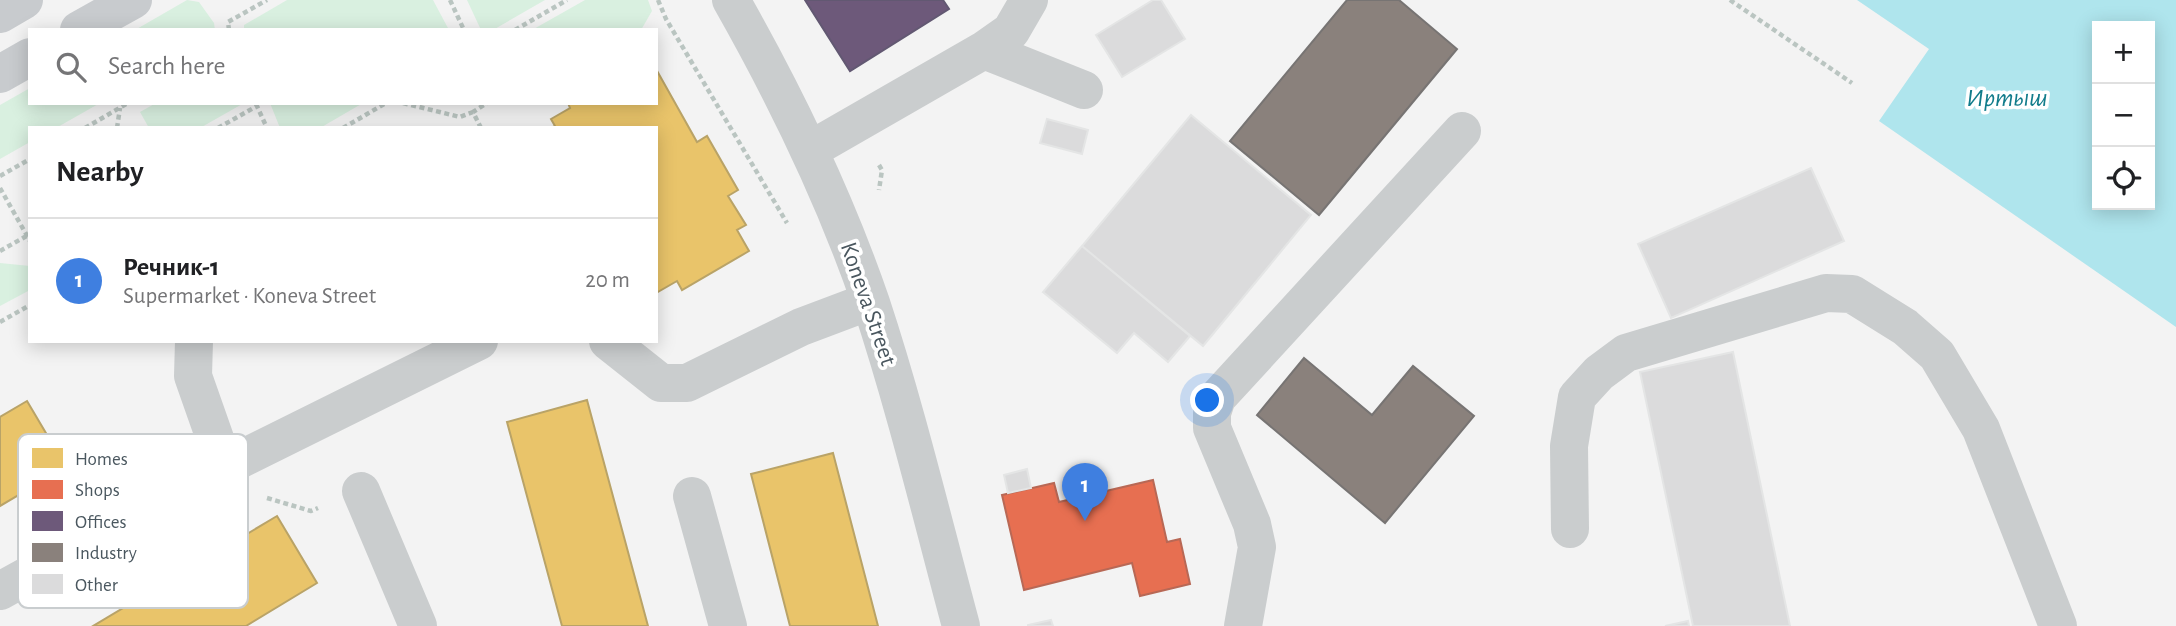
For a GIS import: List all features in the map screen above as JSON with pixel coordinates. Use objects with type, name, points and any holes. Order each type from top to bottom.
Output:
[{"type":"main road","points":[[0,14],[24,0]]},
{"type":"main road","points":[[83,28],[133,0]]},
{"type":"main road","points":[[0,74],[28,58]]},
{"type":"street","name":"Koneva Street","points":[[731,0],[770,68],[810,150],[870,301],[912,442],[961,626]]},
{"type":"street","points":[[810,150],[984,50],[1011,31],[1029,0]]},
{"type":"street","points":[[984,50],[1084,90]]},
{"type":"street","points":[[1243,626],[1257,547],[1252,524],[1212,428],[1212,413],[1217,397],[1462,131]]},
{"type":"street","points":[[1570,529],[1569,446],[1577,397],[1599,373],[1626,353],[1826,293],[1852,294],[1905,327],[1937,355],[1981,429],[2058,626]]},
{"type":"street","points":[[611,343],[661,383],[687,383],[801,327],[870,301]]},
{"type":"street","points":[[194,343],[193,376],[213,434]]},
{"type":"street","points":[[248,456],[475,343]]},
{"type":"street","points":[[361,491],[418,626]]},
{"type":"street","points":[[692,496],[728,626]]},
{"type":"street","points":[[0,591],[18,581]]},
{"type":"path","points":[[229,28],[228,22],[267,0]]},
{"type":"path","points":[[450,0],[463,28]]},
{"type":"path","points":[[518,28],[567,0]]},
{"type":"path","points":[[1730,0],[1852,83]]},
{"type":"path","points":[[88,126],[125,105]]},
{"type":"path","points":[[221,126],[255,105]]},
{"type":"path","points":[[257,105],[266,126]]},
{"type":"path","points":[[346,126],[382,105]]},
{"type":"path","points":[[411,105],[460,117],[484,105]]},
{"type":"path","points":[[117,126],[120,108]]},
{"type":"path","points":[[473,112],[480,126]]},
{"type":"path","points":[[0,176],[28,160]]},
{"type":"path","points":[[0,188],[28,235],[0,251]]},
{"type":"path","points":[[0,322],[28,306]]},
{"type":"path","points":[[248,487],[257,495],[311,511],[361,491]]},
{"type":"green space","points":[[187,0],[199,2],[215,28],[138,28]]},
{"type":"green space","points":[[287,0],[433,0],[448,28],[244,28],[244,25]]},
{"type":"green space","points":[[467,0],[545,0],[496,28],[480,28]]},
{"type":"green space","points":[[585,0],[648,0],[652,11],[642,28],[536,28]]},
{"type":"green space","points":[[28,89],[28,105],[96,105],[60,126],[28,126],[28,143],[0,159],[0,105]]},
{"type":"green space","points":[[152,105],[240,105],[204,126],[148,126],[140,112]]},
{"type":"green space","points":[[271,105],[360,105],[323,126],[279,126]]},
{"type":"green space","points":[[0,263],[28,266],[28,291],[0,306]]},
{"type":"water","name":"Иртыш","points":[[1857,0],[2176,0],[2176,327],[1879,121],[1929,49]]},
{"type":"building: Homes","points":[[658,73],[697,142],[707,136],[738,190],[728,196],[746,225],[737,230],[749,251],[682,290],[677,281],[658,292],[658,126],[555,126],[551,119],[570,108],[569,105],[658,105]]},
{"type":"building: Homes","points":[[587,400],[648,626],[562,626],[507,422]]},
{"type":"building: Homes","points":[[27,401],[46,434],[18,434],[18,495],[0,506],[0,417]]},
{"type":"building: Homes","points":[[833,453],[878,626],[790,626],[751,474]]},
{"type":"building: Homes","points":[[277,516],[317,583],[246,626],[93,626],[123,608],[248,608],[248,533]]},
{"type":"building: Shops","points":[[1153,480],[1167,542],[1180,539],[1190,584],[1140,596],[1132,563],[1024,590],[1002,495],[1054,483],[1059,502]]},
{"type":"building: Offices","points":[[805,0],[943,0],[949,9],[850,71]]},
{"type":"building: Industry","points":[[1347,0],[1399,0],[1457,49],[1319,215],[1230,141]]},
{"type":"building: Industry","points":[[1304,358],[1372,415],[1413,366],[1474,416],[1385,523],[1257,415]]},
{"type":"building: Other","points":[[1153,0],[1161,0],[1185,39],[1122,77],[1096,35]]},
{"type":"building: Other","points":[[1191,115],[1311,215],[1203,346],[1082,246]]},
{"type":"building: Other","points":[[1047,119],[1088,130],[1082,154],[1040,143]]},
{"type":"building: Other","points":[[1811,168],[1844,241],[1671,318],[1638,244]]},
{"type":"building: Other","points":[[1082,246],[1190,336],[1168,362],[1134,333],[1117,353],[1043,292]]},
{"type":"building: Other","points":[[1733,352],[1790,626],[1693,626],[1640,372]]},
{"type":"building: Other","points":[[1027,469],[1031,488],[1008,493],[1004,475]]},
{"type":"building: Other","points":[[1051,620],[1053,626],[1028,626],[1028,625]]},
{"type":"building: Other","points":[[1688,621],[1689,626],[1665,626]]},
{"type":"place","name":"Речник-1","points":[[1085,521]]}]
